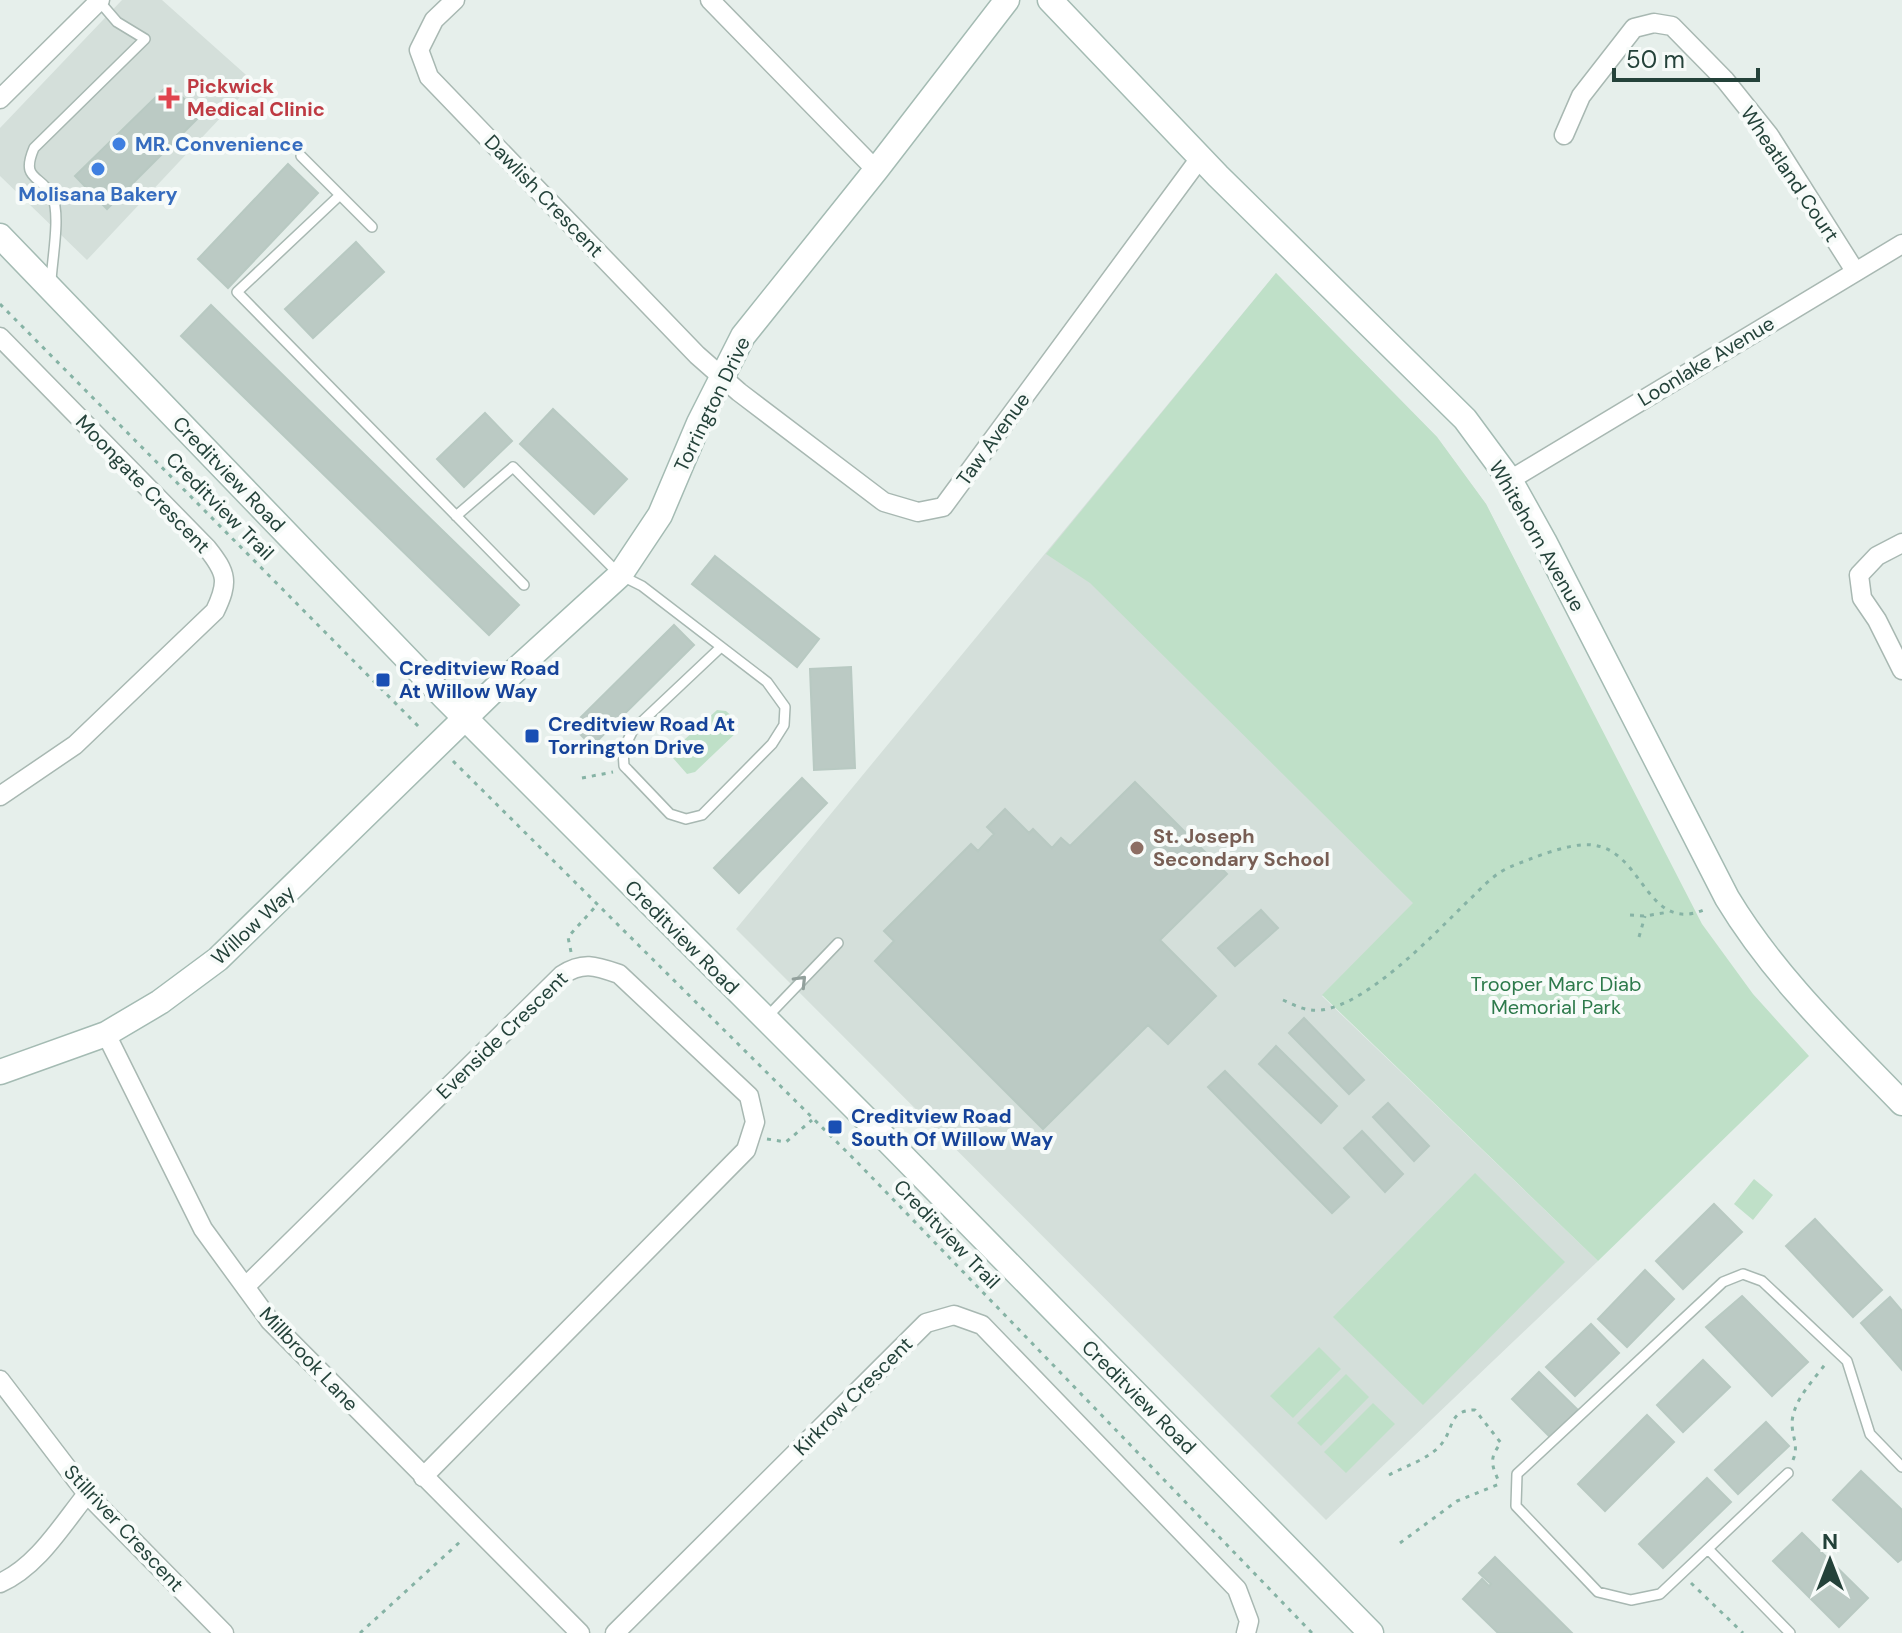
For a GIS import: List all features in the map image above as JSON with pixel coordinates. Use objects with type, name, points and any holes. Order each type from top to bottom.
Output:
[{"type":"street","name":"Dawlish Crescent","points":[[455,0],[434,20],[419,50],[429,77],[697,355],[723,378]]},
{"type":"street","points":[[710,0],[876,170]]},
{"type":"street","name":"Torrington Drive","points":[[466,719],[620,575],[660,515],[699,423],[743,336],[1007,0]]},
{"type":"street","name":"Whitehorn Avenue","points":[[1050,0],[1200,158],[1465,419],[1510,480],[1544,541],[1727,898],[1747,931],[1791,988],[1901,1099]]},
{"type":"street","points":[[0,99],[100,1]]},
{"type":"street","name":"Wheatland Court","points":[[1564,135],[1581,96],[1634,28],[1654,23],[1672,26],[1725,80],[1769,135],[1855,271]]},
{"type":"street","name":"Taw Avenue","points":[[723,378],[884,502],[918,512],[943,507],[1200,158]]},
{"type":"street","name":"Creditview Road","points":[[0,236],[466,719],[1160,1416],[1371,1633]]},
{"type":"street","name":"Loonlake Avenue","points":[[1510,480],[1902,244]]},
{"type":"street","name":"Moongate Crescent","points":[[0,337],[207,548],[221,566],[225,580],[215,611],[101,723],[41,770],[0,796]]},
{"type":"street","points":[[1902,543],[1877,556],[1859,575],[1862,598],[1877,620],[1902,670]]},
{"type":"street","name":"Willow Way","points":[[0,1072],[106,1034],[160,1002],[218,959],[466,719]]},
{"type":"street","name":"Evenside Crescent","points":[[245,1287],[562,975],[574,967],[593,965],[619,974],[749,1096],[755,1122],[751,1137]]},
{"type":"street","name":"Millbrook Lane","points":[[106,1034],[203,1229],[270,1321],[580,1633]]},
{"type":"street","points":[[423,1477],[746,1150],[751,1137]]},
{"type":"street","name":"Kirkrow Crescent","points":[[615,1633],[926,1323],[954,1315],[982,1325],[1237,1589],[1249,1621],[1246,1633]]},
{"type":"street","name":"Stillriver Crescent","points":[[0,1380],[87,1494],[224,1633]]},
{"type":"street","points":[[0,1583],[11,1578],[40,1553],[87,1494]]},
{"type":"lane","points":[[50,288],[55,210],[52,195],[34,179],[28,168],[34,148],[145,39],[117,22],[100,1]]},
{"type":"lane","points":[[301,156],[372,227]]},
{"type":"lane","points":[[340,195],[237,292],[524,585]]},
{"type":"lane","points":[[456,516],[513,467],[620,575],[642,586],[767,682],[785,707],[784,725],[772,744],[702,815],[686,819],[670,814],[624,766],[623,750],[633,730],[721,647]]},
{"type":"lane","points":[[765,1019],[838,943]]},
{"type":"lane","points":[[1788,1473],[1683,1576],[1660,1594],[1631,1600],[1598,1592],[1516,1506],[1517,1474],[1723,1282],[1743,1274],[1762,1281],[1847,1361],[1870,1434],[1902,1467]]},
{"type":"lane","points":[[1709,1550],[1790,1633]]},
{"type":"path","name":"Creditview Trail","points":[[0,304],[420,728]]},
{"type":"path","name":"Creditview Trail","points":[[453,761],[857,1162],[1312,1633]]},
{"type":"path","points":[[582,778],[628,770]]},
{"type":"path","points":[[1283,1000],[1313,1011],[1326,1010],[1374,987],[1496,874],[1577,845],[1608,849],[1624,859],[1658,903],[1672,912]]},
{"type":"path","points":[[1630,915],[1672,912],[1693,915],[1727,898]]},
{"type":"path","points":[[574,967],[568,937],[597,905]]},
{"type":"path","points":[[1639,937],[1645,916]]},
{"type":"path","points":[[751,1137],[786,1142],[813,1120]]},
{"type":"path","points":[[1788,1473],[1797,1451],[1792,1422],[1797,1403],[1835,1350]]},
{"type":"path","points":[[1389,1475],[1432,1452],[1443,1442],[1453,1418],[1467,1410],[1475,1410],[1501,1443],[1492,1454],[1491,1463],[1500,1484]]},
{"type":"path","points":[[1400,1543],[1457,1501],[1517,1480]]},
{"type":"path","points":[[360,1633],[475,1528]]},
{"type":"path","points":[[1683,1576],[1743,1633]]},
{"type":"shaded area","points":[[122,0],[162,0],[254,82],[87,260],[0,176],[0,128]]},
{"type":"shaded area","name":"St. Joseph Secondary School","points":[[1276,273],[1437,437],[1486,504],[1608,744],[1322,996],[1598,1261],[1326,1520],[736,929]]},
{"type":"green space","name":"Trooper Marc Diab Memorial Park","points":[[1276,273],[1437,437],[1486,504],[1702,924],[1753,994],[1809,1056],[1598,1261],[1322,995],[1413,903],[1090,583],[1046,554]]},
{"type":"green space","points":[[717,710],[726,711],[738,722],[738,731],[695,772],[687,774],[673,758],[673,750]]},
{"type":"green space","points":[[1475,1173],[1565,1262],[1423,1405],[1333,1317]]},
{"type":"green space","points":[[1754,1179],[1773,1195],[1753,1220],[1734,1204]]},
{"type":"green space","points":[[1319,1347],[1341,1369],[1293,1418],[1270,1396]]},
{"type":"green space","points":[[1346,1374],[1369,1397],[1321,1446],[1297,1423]]},
{"type":"green space","points":[[1373,1403],[1395,1424],[1346,1473],[1324,1452]]},
{"type":"building","points":[[168,85],[202,114],[107,209],[75,176]]},
{"type":"building","points":[[288,164],[318,193],[228,288],[198,259]]},
{"type":"building","points":[[356,242],[384,272],[313,338],[285,309]]},
{"type":"building","points":[[211,305],[519,605],[489,635],[181,336]]},
{"type":"building","points":[[553,409],[627,479],[594,514],[520,444]]},
{"type":"building","points":[[485,413],[512,441],[464,487],[437,459]]},
{"type":"building","points":[[715,556],[819,639],[797,667],[692,584]]},
{"type":"building","points":[[674,625],[694,645],[592,746],[572,726]]},
{"type":"building","points":[[851,667],[855,768],[814,770],[810,669]]},
{"type":"building","points":[[802,778],[827,803],[739,893],[714,868]]},
{"type":"building","points":[[1135,782],[1227,874],[1160,940],[1216,996],[1168,1044],[1148,1025],[1043,1129],[875,961],[894,941],[884,931],[971,844],[978,851],[994,834],[987,827],[1005,809],[1029,833],[1033,829],[1052,848],[1061,838],[1070,846]]},
{"type":"building","points":[[1261,910],[1278,928],[1235,966],[1218,948]]},
{"type":"building","points":[[1304,1018],[1364,1080],[1349,1094],[1289,1033]]},
{"type":"building","points":[[1276,1046],[1337,1106],[1321,1123],[1259,1064]]},
{"type":"building","points":[[1225,1071],[1349,1197],[1332,1213],[1208,1087]]},
{"type":"building","points":[[1388,1103],[1429,1146],[1414,1161],[1373,1117]]},
{"type":"building","points":[[1362,1131],[1403,1174],[1385,1192],[1344,1148]]},
{"type":"building","points":[[1714,1204],[1742,1232],[1683,1289],[1656,1261]]},
{"type":"building","points":[[1815,1219],[1882,1290],[1853,1317],[1786,1246]]},
{"type":"building","points":[[1645,1270],[1674,1299],[1627,1347],[1598,1319]]},
{"type":"building","points":[[1742,1296],[1808,1362],[1772,1396],[1706,1327]]},
{"type":"building","points":[[1890,1297],[1902,1311],[1902,1370],[1861,1323]]},
{"type":"building","points":[[1591,1324],[1619,1353],[1575,1396],[1546,1367]]},
{"type":"building","points":[[1703,1360],[1730,1387],[1683,1432],[1657,1405]]},
{"type":"building","points":[[1539,1372],[1578,1410],[1551,1438],[1512,1399]]},
{"type":"building","points":[[1647,1415],[1674,1442],[1605,1511],[1578,1484]]},
{"type":"building","points":[[1766,1422],[1789,1446],[1738,1494],[1715,1470]]},
{"type":"building","points":[[1861,1471],[1902,1510],[1902,1559],[1898,1562],[1833,1500]]},
{"type":"building","points":[[1707,1478],[1731,1502],[1663,1568],[1639,1544]]},
{"type":"building","points":[[1802,1533],[1868,1598],[1839,1627],[1773,1561]]},
{"type":"building","points":[[1495,1557],[1572,1633],[1498,1633],[1463,1599],[1482,1579],[1489,1586],[1491,1584],[1479,1573]]},
{"type":"place","name":"Pickwick Medical Clinic","points":[[169,98]]},
{"type":"place","name":"MR. Convenience","points":[[119,144]]},
{"type":"place","name":"Molisana Bakery","points":[[98,169]]},
{"type":"place","name":"Creditview Road At Willow Way","points":[[383,680]]},
{"type":"place","name":"Creditview Road At Torrington Drive","points":[[532,736]]},
{"type":"place","name":"St. Joseph Secondary School","points":[[1137,848]]},
{"type":"place","name":"Creditview Road South Of Willow Way","points":[[835,1127]]}]
